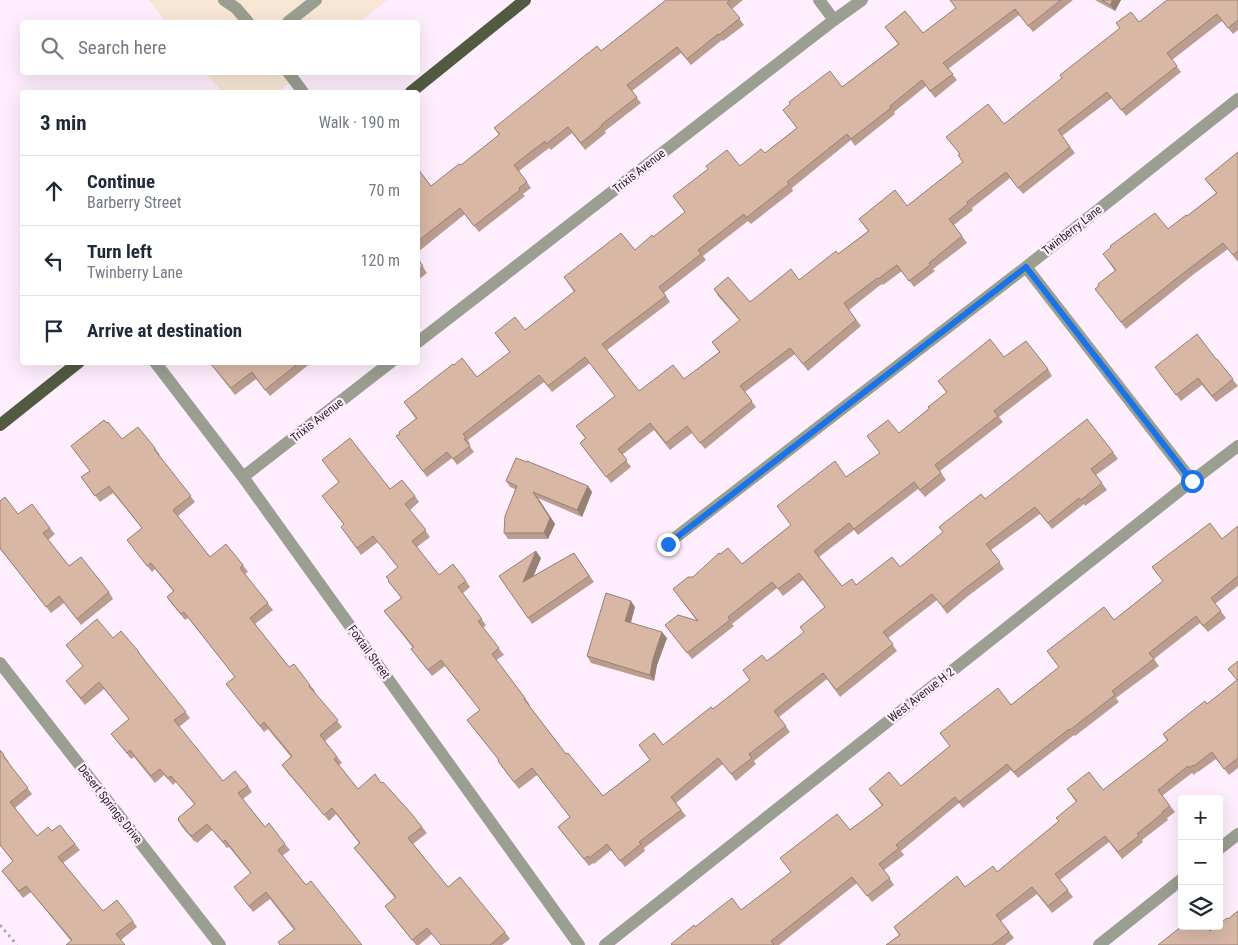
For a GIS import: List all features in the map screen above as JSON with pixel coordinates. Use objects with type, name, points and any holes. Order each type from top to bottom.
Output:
[{"type":"main road","points":[[413,90],[524,1]]},
{"type":"main road","points":[[0,425],[75,365]]},
{"type":"street","points":[[224,0],[236,8],[246,20]]},
{"type":"street","points":[[291,20],[316,0]]},
{"type":"street","points":[[819,0],[834,20]]},
{"type":"street","name":"Trixis Avenue","points":[[420,340],[862,0]]},
{"type":"street","points":[[290,75],[302,90]]},
{"type":"street","name":"Twinberry Lane","points":[[668,544],[1026,267],[1238,99]]},
{"type":"street","points":[[1026,267],[1192,481]]},
{"type":"street","name":"Foxtail Street","points":[[157,365],[243,477],[579,945]]},
{"type":"street","name":"Trixis Avenue","points":[[243,477],[387,365]]},
{"type":"street","name":"West Avenue H 2","points":[[605,945],[1238,446]]},
{"type":"street","name":"Desert Springs Drive","points":[[0,663],[220,945]]},
{"type":"street","points":[[1223,845],[1238,834]]},
{"type":"street","points":[[1099,945],[1178,881]]},
{"type":"path","points":[[0,925],[17,945]]},
{"type":"shaded area","points":[[149,0],[387,0],[362,20],[164,20]]},
{"type":"shaded area","points":[[208,75],[299,75],[281,90],[220,90]]},
{"type":"building","points":[[666,0],[730,0],[727,3],[740,18],[687,59],[677,47],[627,85],[637,97],[581,143],[568,127],[546,144],[545,141],[514,165],[527,182],[519,188],[520,190],[474,226],[460,208],[420,239],[420,172],[431,186],[500,134],[494,128],[597,46],[601,51]]},
{"type":"building","points":[[950,0],[1061,0],[1028,26],[1015,9],[943,63],[953,74],[930,91],[922,80],[890,106],[891,108],[851,139],[847,134],[746,218],[744,214],[698,250],[701,254],[659,287],[666,296],[602,344],[639,391],[673,365],[684,379],[720,352],[712,342],[740,320],[714,289],[728,277],[750,302],[791,269],[799,280],[836,251],[838,254],[869,231],[859,219],[895,190],[907,206],[963,162],[958,155],[960,154],[946,137],[988,104],[1004,124],[1062,78],[1060,75],[1120,28],[1116,23],[1131,12],[1139,22],[1167,0],[1238,0],[1238,20],[1228,28],[1217,14],[1167,53],[1177,66],[1121,110],[1107,92],[1058,130],[1070,147],[1018,188],[1006,172],[967,202],[968,204],[949,219],[962,236],[929,263],[930,265],[909,281],[897,265],[844,303],[856,320],[803,364],[790,348],[740,386],[752,401],[700,443],[687,426],[666,443],[650,423],[618,449],[627,460],[606,477],[580,443],[586,438],[576,426],[615,396],[585,357],[548,386],[539,375],[463,434],[466,438],[464,439],[470,446],[453,459],[447,452],[423,471],[396,436],[417,418],[404,402],[462,358],[477,377],[510,352],[495,333],[515,317],[525,330],[575,291],[564,277],[621,233],[635,250],[652,235],[653,237],[685,212],[673,196],[708,169],[706,166],[727,150],[740,166],[761,149],[765,153],[797,128],[783,110],[790,104],[789,102],[830,71],[842,87],[899,44],[885,27],[905,11],[923,33],[956,8]]},
{"type":"building","points":[[1102,0],[1113,0],[1110,5]]},
{"type":"building","points":[[1238,152],[1238,251],[1233,255],[1223,243],[1121,322],[1095,289],[1099,286],[1098,284],[1116,270],[1103,254],[1110,246],[1155,213],[1168,229],[1187,216],[1217,193],[1205,179]]},
{"type":"building","points":[[1197,334],[1233,379],[1212,396],[1198,378],[1176,395],[1155,367]]},
{"type":"building","points":[[990,339],[1004,357],[1026,341],[1048,369],[994,411],[998,416],[935,465],[941,473],[920,490],[914,482],[854,529],[849,523],[814,551],[842,586],[852,579],[856,585],[892,557],[900,567],[943,532],[939,527],[981,494],[985,499],[1087,419],[1113,452],[1091,469],[1102,483],[1081,500],[1079,498],[1048,523],[1035,507],[986,544],[1000,562],[943,607],[932,594],[883,632],[893,644],[836,690],[823,673],[774,711],[786,726],[749,754],[752,758],[731,774],[718,758],[671,797],[681,810],[639,842],[641,844],[620,861],[607,844],[589,858],[588,856],[584,859],[558,827],[570,817],[532,768],[514,782],[467,720],[480,710],[441,660],[428,670],[411,649],[414,647],[384,611],[402,598],[386,577],[398,567],[373,536],[357,548],[341,527],[344,524],[322,496],[339,482],[322,460],[350,438],[390,489],[402,480],[415,496],[405,504],[426,530],[412,541],[439,575],[453,564],[466,581],[458,587],[482,619],[478,621],[499,648],[492,654],[566,754],[568,753],[603,796],[650,760],[639,745],[654,733],[663,745],[711,707],[713,709],[750,680],[743,670],[762,655],[767,661],[804,632],[800,627],[825,607],[799,573],[778,589],[772,582],[728,617],[730,620],[687,653],[665,625],[678,615],[698,621],[673,589],[688,577],[693,577],[719,553],[728,548],[742,564],[791,525],[777,506],[835,461],[846,477],[880,453],[867,436],[888,420],[899,433],[947,392],[938,381]]},
{"type":"building","points":[[212,365],[296,365],[265,390],[252,372],[231,388]]},
{"type":"building","points":[[104,420],[108,422],[122,439],[138,427],[191,496],[173,510],[210,557],[226,544],[243,565],[240,568],[268,603],[250,618],[289,667],[294,664],[309,686],[338,720],[320,735],[337,757],[334,759],[358,789],[375,774],[381,783],[383,782],[410,812],[422,827],[408,838],[448,887],[460,877],[505,932],[490,945],[441,945],[427,928],[412,940],[385,906],[396,897],[354,848],[360,843],[332,808],[324,815],[282,765],[292,756],[264,722],[260,726],[226,684],[235,677],[184,612],[181,614],[167,597],[174,591],[151,563],[147,566],[127,540],[142,528],[109,486],[95,496],[81,477],[90,471],[71,446]]},
{"type":"building","points":[[516,458],[588,486],[577,510],[533,492],[550,518],[544,533],[504,533],[505,516],[517,486],[506,481]]},
{"type":"building","points":[[5,497],[18,514],[32,504],[50,528],[43,533],[69,566],[81,557],[109,592],[77,619],[59,596],[46,607],[0,548],[0,501]]},
{"type":"building","points":[[1210,523],[1222,539],[1238,526],[1238,576],[1211,598],[1221,611],[1203,626],[1196,616],[1149,653],[1154,659],[1112,691],[1115,695],[1014,772],[1007,764],[959,802],[955,797],[896,845],[899,848],[879,864],[890,878],[867,896],[852,877],[771,941],[774,945],[671,944],[732,898],[741,910],[791,872],[780,858],[837,814],[850,830],[883,805],[869,789],[889,772],[901,786],[950,746],[940,733],[998,688],[1011,705],[1059,667],[1047,651],[1104,607],[1114,620],[1163,581],[1152,567]]},
{"type":"building","points":[[536,551],[523,582],[574,553],[589,576],[528,618],[499,576]]},
{"type":"building","points":[[606,593],[631,601],[625,621],[662,632],[650,675],[587,656]]},
{"type":"building","points":[[97,619],[113,638],[121,631],[186,712],[174,720],[223,781],[235,771],[248,786],[238,793],[265,827],[269,823],[285,844],[278,850],[306,885],[311,881],[362,945],[280,945],[278,942],[295,929],[266,892],[249,906],[234,887],[251,873],[225,840],[223,842],[207,824],[192,836],[190,835],[178,818],[195,804],[171,776],[168,778],[160,769],[151,776],[130,750],[127,753],[111,734],[129,719],[99,682],[81,698],[66,681],[83,666],[66,645]]},
{"type":"building","points":[[1238,661],[1238,758],[1224,769],[1212,752],[1194,766],[1189,768],[1188,766],[1158,790],[1170,806],[1137,834],[1139,836],[1118,852],[1105,836],[1055,874],[1068,890],[1048,906],[1032,887],[996,915],[1009,932],[992,945],[886,945],[900,935],[894,927],[957,876],[965,887],[993,866],[997,872],[1059,821],[1056,818],[1077,801],[1067,789],[1089,772],[1103,790],[1168,740],[1163,734],[1205,701],[1207,704],[1237,680],[1228,669]]},
{"type":"building","points":[[0,750],[28,788],[10,802],[37,836],[48,827],[52,831],[60,825],[75,844],[58,857],[103,911],[117,900],[133,921],[116,934],[125,945],[66,945],[72,940],[26,886],[19,891],[2,871],[13,861],[0,845]]},
{"type":"building","points":[[1238,911],[1238,945],[1158,945],[1178,929],[1223,930],[1223,921]]},
{"type":"route","points":[[668,544],[1026,267],[1192,481]]}]
